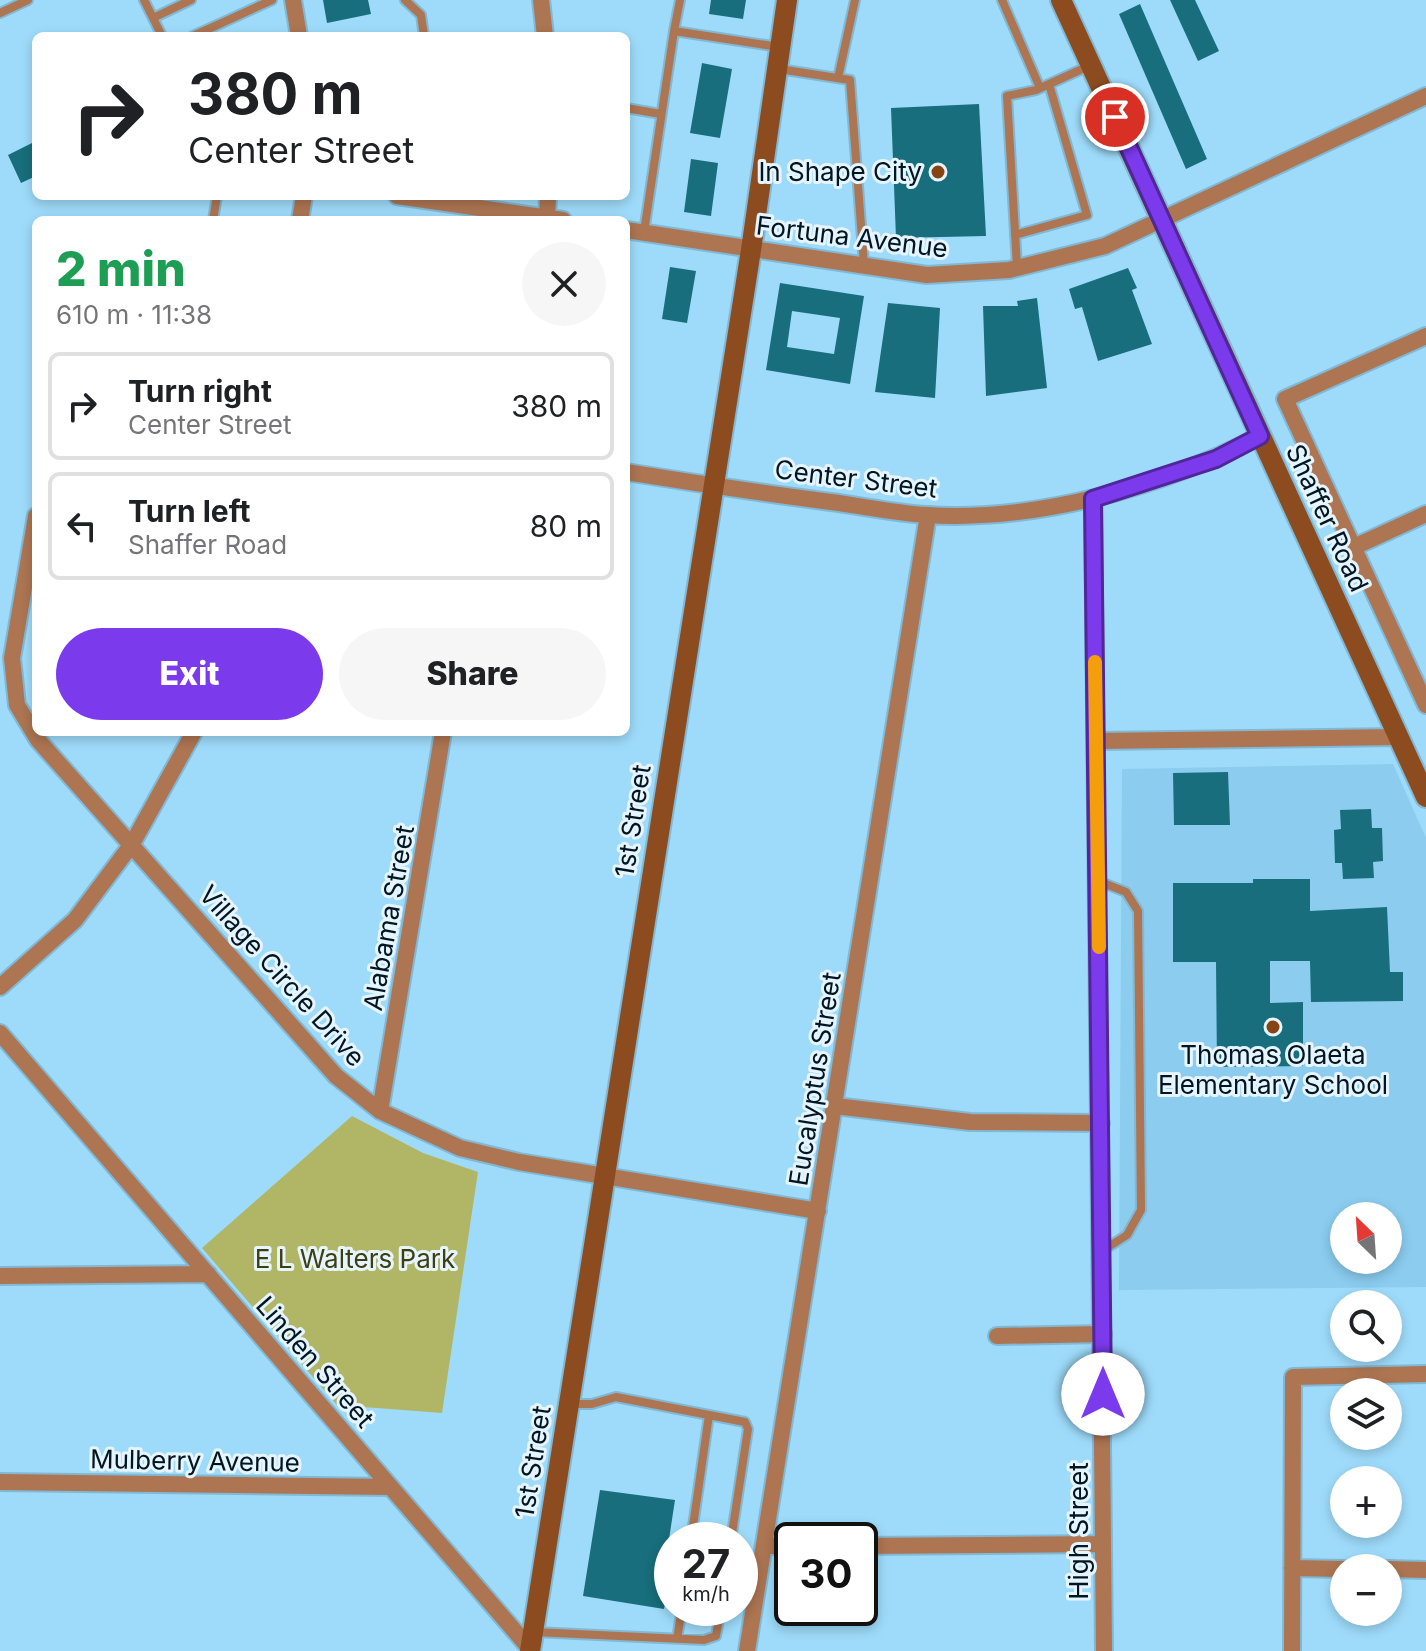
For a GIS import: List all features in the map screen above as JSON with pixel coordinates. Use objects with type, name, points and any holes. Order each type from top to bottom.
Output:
[{"type":"street","points":[[293,0],[298,32]]},
{"type":"street","points":[[541,0],[545,32]]},
{"type":"street","name":"1st Street","points":[[531,1644],[751,250],[787,0]]},
{"type":"street","name":"Shaffer Road","points":[[1063,1],[1426,797]]},
{"type":"street","name":"Fortuna Avenue","points":[[630,231],[927,275],[1017,268],[1105,246],[1426,96]]},
{"type":"street","points":[[435,200],[536,216]]},
{"type":"street","name":"Shaffer Road","points":[[1424,697],[1285,399],[1426,336]]},
{"type":"street","name":"Center Street","points":[[630,473],[928,515],[1021,510],[1093,499],[1202,464],[1260,436]]},
{"type":"street","name":"High Street","points":[[1093,499],[1104,1651]]},
{"type":"street","points":[[1354,547],[1426,514]]},
{"type":"street","name":"Eucalyptus Street","points":[[747,1651],[928,515]]},
{"type":"street","name":"Village Circle Drive","points":[[32,540],[12,658],[17,705],[32,730]]},
{"type":"street","name":"Village Circle Drive","points":[[36,736],[336,1076],[380,1111],[460,1148],[818,1211]]},
{"type":"street","points":[[0,987],[75,920],[132,844],[192,736]]},
{"type":"street","name":"Alabama Street","points":[[380,1111],[442,736]]},
{"type":"street","points":[[1096,741],[1399,737]]},
{"type":"street","name":"Linden Street","points":[[0,1033],[390,1487],[531,1644]]},
{"type":"street","points":[[835,1106],[970,1122],[1101,1123]]},
{"type":"street","points":[[0,1276],[208,1274]]},
{"type":"street","points":[[997,1336],[1103,1334]]},
{"type":"street","points":[[1292,1651],[1293,1377],[1426,1374]]},
{"type":"street","name":"Mulberry Avenue","points":[[0,1482],[390,1487]]},
{"type":"street","points":[[878,1546],[1103,1544]]},
{"type":"street","points":[[764,1546],[774,1546]]},
{"type":"street","points":[[1292,1568],[1330,1569]]},
{"type":"street","points":[[1402,1569],[1426,1570]]},
{"type":"lane","points":[[0,13],[28,0]]},
{"type":"lane","points":[[144,0],[160,32]]},
{"type":"lane","points":[[153,18],[191,0]]},
{"type":"lane","points":[[202,32],[272,0]]},
{"type":"lane","points":[[405,0],[421,15],[423,32]]},
{"type":"lane","points":[[644,233],[680,0]]},
{"type":"lane","points":[[838,78],[855,0]]},
{"type":"lane","points":[[1002,0],[1044,86],[1087,215],[1015,235]]},
{"type":"lane","points":[[674,31],[780,47]]},
{"type":"lane","points":[[1017,268],[1007,96],[1044,86],[1091,65]]},
{"type":"lane","points":[[777,68],[850,80],[864,266]]},
{"type":"lane","points":[[630,109],[661,114]]},
{"type":"lane","points":[[1098,881],[1126,892],[1138,911],[1141,1021],[1141,1210],[1127,1235],[1102,1251]]},
{"type":"lane","points":[[568,1404],[592,1404],[616,1397],[745,1422],[748,1429],[734,1522]]},
{"type":"lane","points":[[694,1522],[709,1415]]},
{"type":"lane","points":[[677,1639],[679,1626]]},
{"type":"lane","points":[[531,1644],[704,1640],[716,1636],[718,1626]]},
{"type":"shaded area","name":"Thomas Olaeta Elementary School","points":[[1393,764],[1426,838],[1426,1287],[1119,1290],[1122,769]]},
{"type":"green space","name":"E L Walters Park","points":[[352,1116],[423,1153],[478,1172],[442,1413],[337,1405],[202,1248]]},
{"type":"building","points":[[323,0],[368,0],[371,14],[327,23]]},
{"type":"building","points":[[711,0],[746,0],[743,19],[709,14]]},
{"type":"building","points":[[1170,0],[1195,0],[1219,51],[1198,61]]},
{"type":"building","points":[[1140,4],[1207,159],[1186,169],[1119,14]]},
{"type":"building","points":[[702,63],[732,69],[720,138],[690,133]]},
{"type":"building","name":"In Shape City","points":[[979,104],[986,236],[896,238],[891,108]]},
{"type":"building","points":[[32,143],[32,178],[21,183],[8,155]]},
{"type":"building","points":[[691,159],[718,163],[711,216],[684,212]]},
{"type":"building","points":[[670,267],[696,271],[687,323],[662,319]]},
{"type":"building","points":[[1128,268],[1137,288],[1132,290],[1152,344],[1098,361],[1082,307],[1075,309],[1069,289]]},
{"type":"building","points":[[780,283],[864,296],[850,384],[766,370]],"holes":[[[792,311],[840,318],[834,354],[787,347]]]},
{"type":"building","points":[[1037,298],[1047,388],[986,396],[983,306],[1018,306],[1017,301]]},
{"type":"building","points":[[888,303],[940,308],[935,398],[875,392]]},
{"type":"building","points":[[1228,772],[1230,825],[1174,825],[1173,773]]},
{"type":"building","points":[[1371,809],[1372,828],[1382,828],[1383,861],[1373,862],[1374,878],[1343,879],[1342,863],[1335,863],[1334,830],[1341,829],[1340,810]]},
{"type":"building","points":[[1253,879],[1310,879],[1310,911],[1387,907],[1390,972],[1403,972],[1403,1001],[1311,1002],[1310,961],[1270,961],[1270,1003],[1303,1002],[1303,1066],[1217,1067],[1216,962],[1173,962],[1173,883],[1253,883]]},
{"type":"building","points":[[600,1490],[675,1500],[672,1522],[654,1522],[654,1607],[583,1596]]},
{"type":"slow traffic","points":[[1095,662],[1099,947]]},
{"type":"place","name":"In Shape City","points":[[938,172]]},
{"type":"place","name":"Thomas Olaeta Elementary School","points":[[1273,1027]]},
{"type":"route","points":[[1103,1394],[1093,499],[1174,475],[1216,459],[1260,436],[1115,117]]}]
